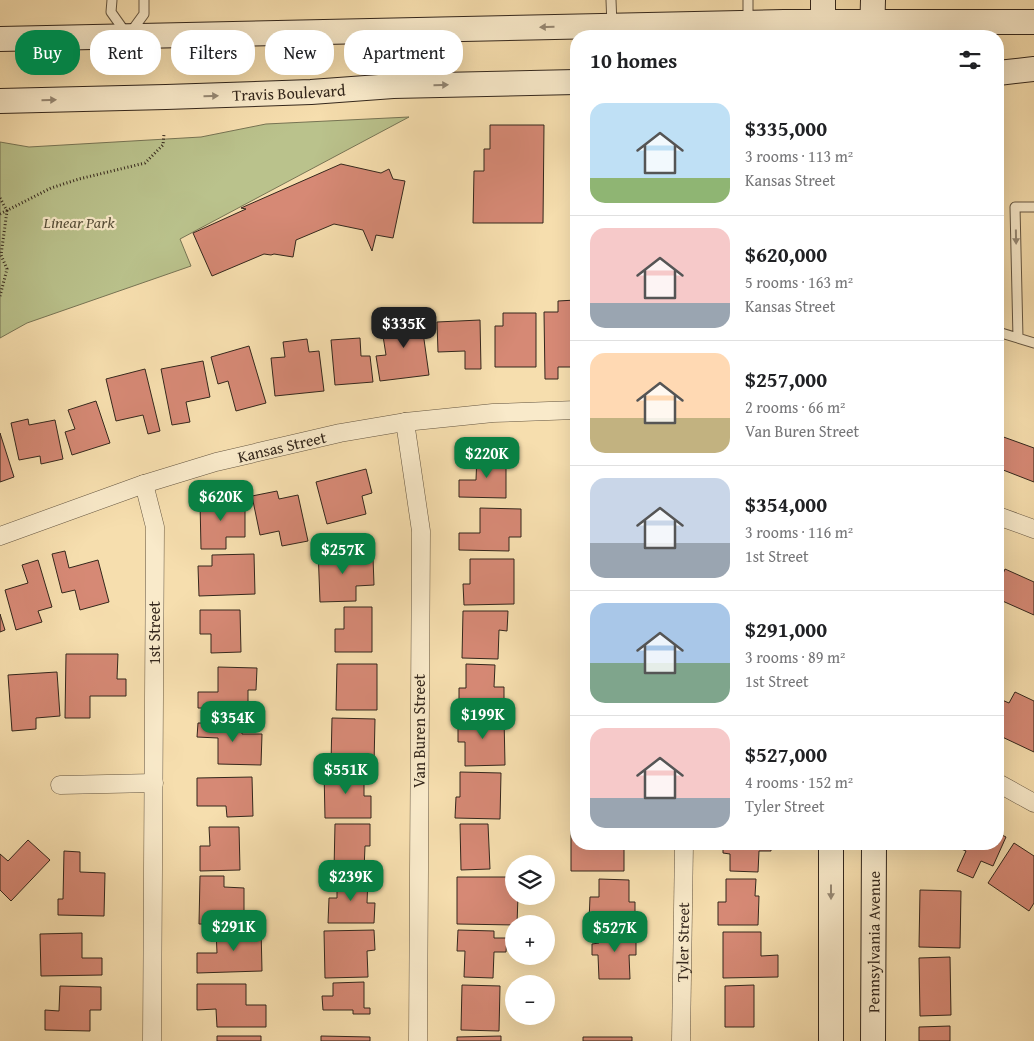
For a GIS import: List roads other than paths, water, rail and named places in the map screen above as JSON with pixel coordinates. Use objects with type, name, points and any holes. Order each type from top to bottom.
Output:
[{"type":"main road","points":[[161,35],[612,26],[748,12],[823,19],[1034,22]]},
{"type":"main road","points":[[0,39],[90,37]]},
{"type":"main road","points":[[1004,72],[1034,69]]},
{"type":"main road","name":"Travis Boulevard","points":[[0,101],[166,98],[311,92],[393,86],[570,82]]},
{"type":"main road","points":[[831,850],[831,1041]]},
{"type":"main road","name":"Pennsylvania Avenue","points":[[873,1041],[874,850]]},
{"type":"street","name":"Kansas Street","points":[[0,536],[144,484],[216,462],[340,433],[405,422],[493,413],[570,410]]},
{"type":"street","name":"Van Buren Street","points":[[405,422],[421,532],[418,1041]]},
{"type":"street","name":"1st Street","points":[[144,484],[155,527],[152,1041]]},
{"type":"street","points":[[1004,518],[1034,529]]},
{"type":"street","points":[[60,785],[154,783]]},
{"type":"street","points":[[1004,786],[1034,803]]},
{"type":"street","name":"Tyler Street","points":[[682,1041],[684,850]]},
{"type":"lane","points":[[112,0],[112,12],[124,30]]},
{"type":"lane","points":[[132,30],[144,14],[144,0]]},
{"type":"lane","points":[[611,0],[612,26]]},
{"type":"lane","points":[[1018,338],[1015,207],[1034,207]]},
{"type":"lane","points":[[1004,334],[1034,343]]},
{"type":"park label","name":"Linear Park","points":[[79,222]]}]
